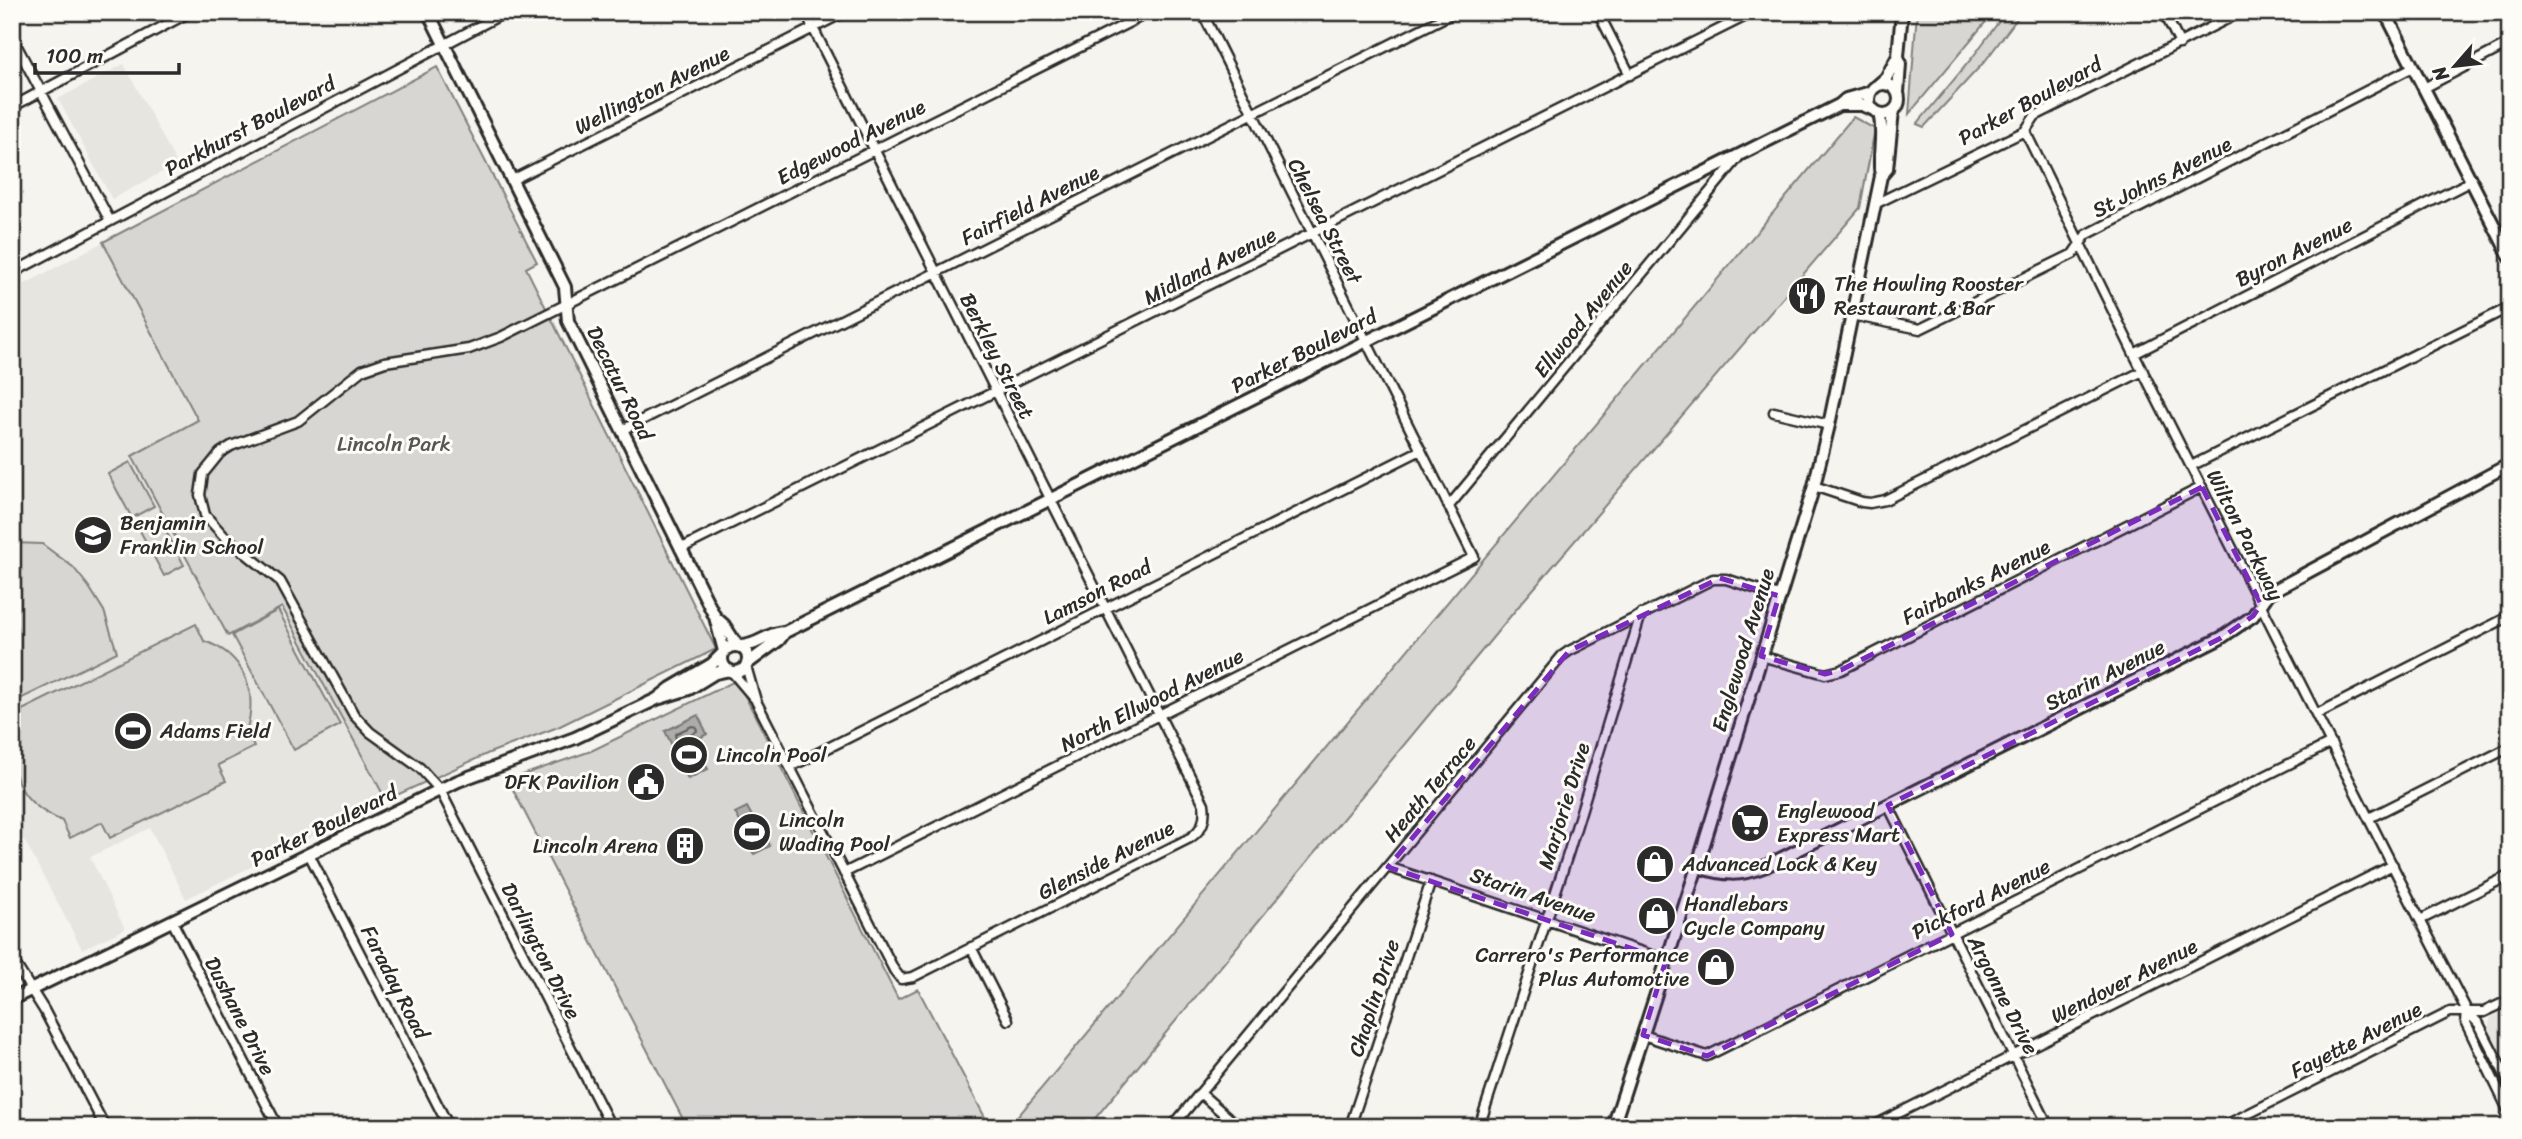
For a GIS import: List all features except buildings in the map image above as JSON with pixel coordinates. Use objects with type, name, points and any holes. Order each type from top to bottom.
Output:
[{"type":"street","points":[[12,107],[190,12]]},
{"type":"street","name":"Decatur Road","points":[[428,12],[565,287],[568,321],[715,617],[723,653]]},
{"type":"street","name":"Parkhurst Boulevard","points":[[12,273],[506,12]]},
{"type":"street","name":"Berkley Street","points":[[805,12],[1159,716]]},
{"type":"street","name":"Wellington Avenue","points":[[512,180],[845,12]]},
{"type":"street","name":"Edgewood Avenue","points":[[440,790],[420,768],[370,732],[354,715],[286,590],[272,573],[223,535],[205,514],[200,495],[203,474],[220,453],[231,446],[298,421],[362,370],[384,362],[452,352],[501,337],[1150,12]]},
{"type":"street","name":"Chelsea Street","points":[[1202,12],[1474,557]]},
{"type":"street","name":"Fairfield Avenue","points":[[622,430],[1455,12]]},
{"type":"street","points":[[1598,12],[1630,75]]},
{"type":"street","name":"Midland Avenue","points":[[680,549],[1754,12]]},
{"type":"street","name":"Englewood Avenue","points":[[1881,176],[1889,163],[1890,127],[1893,111],[1899,103],[1898,56],[1902,12]]},
{"type":"street","points":[[2164,12],[2180,44]]},
{"type":"street","name":"Parker Boulevard","points":[[1875,204],[2025,131],[2035,116],[2241,12]]},
{"type":"street","points":[[2385,12],[2510,257]]},
{"type":"street","points":[[12,37],[110,221]]},
{"type":"street","points":[[2424,88],[2510,43]]},
{"type":"street","name":"Englewood Avenue","points":[[1613,1127],[1697,867],[1814,486],[1881,176],[1879,166],[1882,128],[1877,111],[1870,102],[1874,88],[1886,78],[1898,56]]},
{"type":"street","name":"St Johns Avenue","points":[[1851,315],[1920,329],[2073,254],[2086,235],[2413,67]]},
{"type":"street","points":[[1874,88],[1892,86],[1899,93]]},
{"type":"street","name":"Parker Boulevard","points":[[657,699],[675,696],[715,673],[740,671],[779,640],[785,632],[1839,105],[1846,99],[1874,88]]},
{"type":"street","points":[[1839,105],[1862,105],[1877,111],[1893,111]]},
{"type":"street","points":[[2025,131],[2134,354]]},
{"type":"street","name":"Ellwood Avenue","points":[[1449,506],[1742,153]]},
{"type":"street","name":"Byron Avenue","points":[[2134,354],[2471,181]]},
{"type":"street","points":[[2191,466],[2510,307]]},
{"type":"street","name":"Wilton Parkway","points":[[2134,354],[2331,743]]},
{"type":"street","points":[[1814,486],[1862,502],[1885,500],[2143,371]]},
{"type":"street","points":[[1774,412],[1829,425]]},
{"type":"street","name":"Lamson Road","points":[[790,767],[1422,450]]},
{"type":"street","name":"Starin Avenue","points":[[1697,867],[1733,875],[1749,873],[2221,638],[2253,617],[2269,593],[2510,464]]},
{"type":"street","name":"Fairbanks Avenue","points":[[1761,656],[1825,674],[1841,670],[2202,487]]},
{"type":"street","name":"North Ellwood Avenue","points":[[844,873],[1474,557]]},
{"type":"street","name":"Heath Terrace","points":[[1172,1127],[1562,656],[1707,581],[1720,578],[1779,596]]},
{"type":"street","name":"Marjorie Drive","points":[[1479,1127],[1570,851],[1641,614]]},
{"type":"street","points":[[2317,715],[2510,616]]},
{"type":"street","name":"Decatur Road","points":[[715,617],[739,646]]},
{"type":"street","name":"Parker Boulevard","points":[[12,999],[440,790],[575,738],[657,699],[712,664],[729,646],[755,644],[775,632],[785,632]]},
{"type":"street","points":[[739,646],[746,652],[756,701]]},
{"type":"street","points":[[723,653],[723,665],[756,701],[844,873]]},
{"type":"street","name":"Glenside Avenue","points":[[844,873],[896,975],[901,979],[913,977],[1197,833],[1204,821],[1204,804],[1159,716]]},
{"type":"street","points":[[2331,743],[2467,1011],[2479,1024],[2510,1085]]},
{"type":"street","name":"Pickford Avenue","points":[[1643,1035],[1707,1055],[2331,743]]},
{"type":"street","points":[[2369,818],[2510,747]]},
{"type":"street","name":"Darlington Drive","points":[[440,790],[611,1127]]},
{"type":"street","name":"Argonne Drive","points":[[1888,804],[2049,1127]]},
{"type":"street","name":"Faraday Road","points":[[309,854],[449,1127]]},
{"type":"street","name":"Wendover Avenue","points":[[1871,1127],[2393,865]]},
{"type":"street","name":"Starin Avenue","points":[[1388,867],[1666,960]]},
{"type":"street","points":[[2420,920],[2510,875]]},
{"type":"street","name":"Chaplin Drive","points":[[1350,1127],[1431,881]]},
{"type":"street","name":"Dushane Drive","points":[[172,921],[278,1127]]},
{"type":"street","points":[[971,947],[1008,1020]]},
{"type":"street","points":[[12,959],[44,1010],[105,1127]]},
{"type":"street","name":"Fayette Avenue","points":[[2222,1127],[2450,1012],[2484,1013],[2510,1000]]},
{"type":"street","points":[[2467,1011],[2466,1023],[2510,1114]]},
{"type":"street","points":[[1200,1093],[1239,1127]]},
{"type":"highlighted area","points":[[2202,487],[2261,604],[2253,616],[2221,638],[1888,805],[1952,934],[1707,1056],[1643,1035],[1666,960],[1388,867],[1569,651],[1720,578],[1779,596],[1761,656],[1825,674],[1841,670]]},
{"type":"shaded area","points":[[124,64],[177,164],[112,199],[58,99]]},
{"type":"shaded area","points":[[103,242],[198,420],[132,457],[228,635],[282,607],[386,800],[186,899],[150,828],[90,857],[125,929],[82,949],[12,817],[12,291]]},
{"type":"shaded area","points":[[2510,1008],[2510,1072],[2488,1028],[2491,1017]]},
{"type":"green space","points":[[1917,12],[1994,12],[1909,114]]},
{"type":"green space","points":[[2006,12],[2022,12],[1985,61],[1924,127],[1917,124],[1972,58]]},
{"type":"green space","name":"Lincoln Park","points":[[437,67],[537,262],[526,268],[716,649],[558,727],[489,753],[386,800],[282,607],[228,636],[132,456],[198,420],[103,242]]},
{"type":"green space","points":[[1853,117],[1875,129],[1860,208],[1518,607],[1088,1127],[1009,1127]]},
{"type":"green space","points":[[130,462],[154,506],[132,518],[108,474]]},
{"type":"green space","points":[[158,516],[184,565],[164,576],[138,527]]},
{"type":"green space","points":[[12,543],[42,544],[73,567],[104,611],[117,652],[12,703]]},
{"type":"green space","points":[[278,610],[340,725],[294,750],[232,635]]},
{"type":"green space","name":"Adams Field","points":[[196,624],[204,641],[230,656],[245,677],[250,703],[246,732],[254,747],[218,765],[226,781],[110,838],[102,822],[70,838],[62,821],[36,805],[26,796],[20,785],[14,760],[19,730],[12,715]]},
{"type":"green space","points":[[737,680],[898,999],[918,989],[990,1127],[687,1127],[508,780],[591,751]]},
{"type":"water","name":"Lincoln Pool","points":[[698,715],[707,734],[694,741],[708,769],[688,779],[665,731]]},
{"type":"water","name":"Lincoln Wading Pool","points":[[747,807],[754,820],[762,825],[770,846],[754,854],[742,836],[742,825],[735,813]]},
{"type":"place","name":"The Howling Rooster Restaurant & Bar","points":[[1807,296]]},
{"type":"place","name":"Benjamin Franklin School","points":[[93,535]]},
{"type":"place","name":"Adams Field","points":[[133,731]]},
{"type":"place","name":"Lincoln Pool","points":[[689,755]]},
{"type":"place","name":"DFK Pavilion","points":[[646,782]]},
{"type":"place","name":"Englewood Express Mart","points":[[1750,823]]},
{"type":"place","name":"Lincoln Wading Pool","points":[[752,832]]},
{"type":"place","name":"Lincoln Arena","points":[[685,846]]},
{"type":"place","name":"Advanced Lock & Key","points":[[1655,864]]},
{"type":"place","name":"Handlebars Cycle Company","points":[[1657,916]]},
{"type":"place","name":"Carrero's Performance Plus Automotive","points":[[1716,967]]}]
